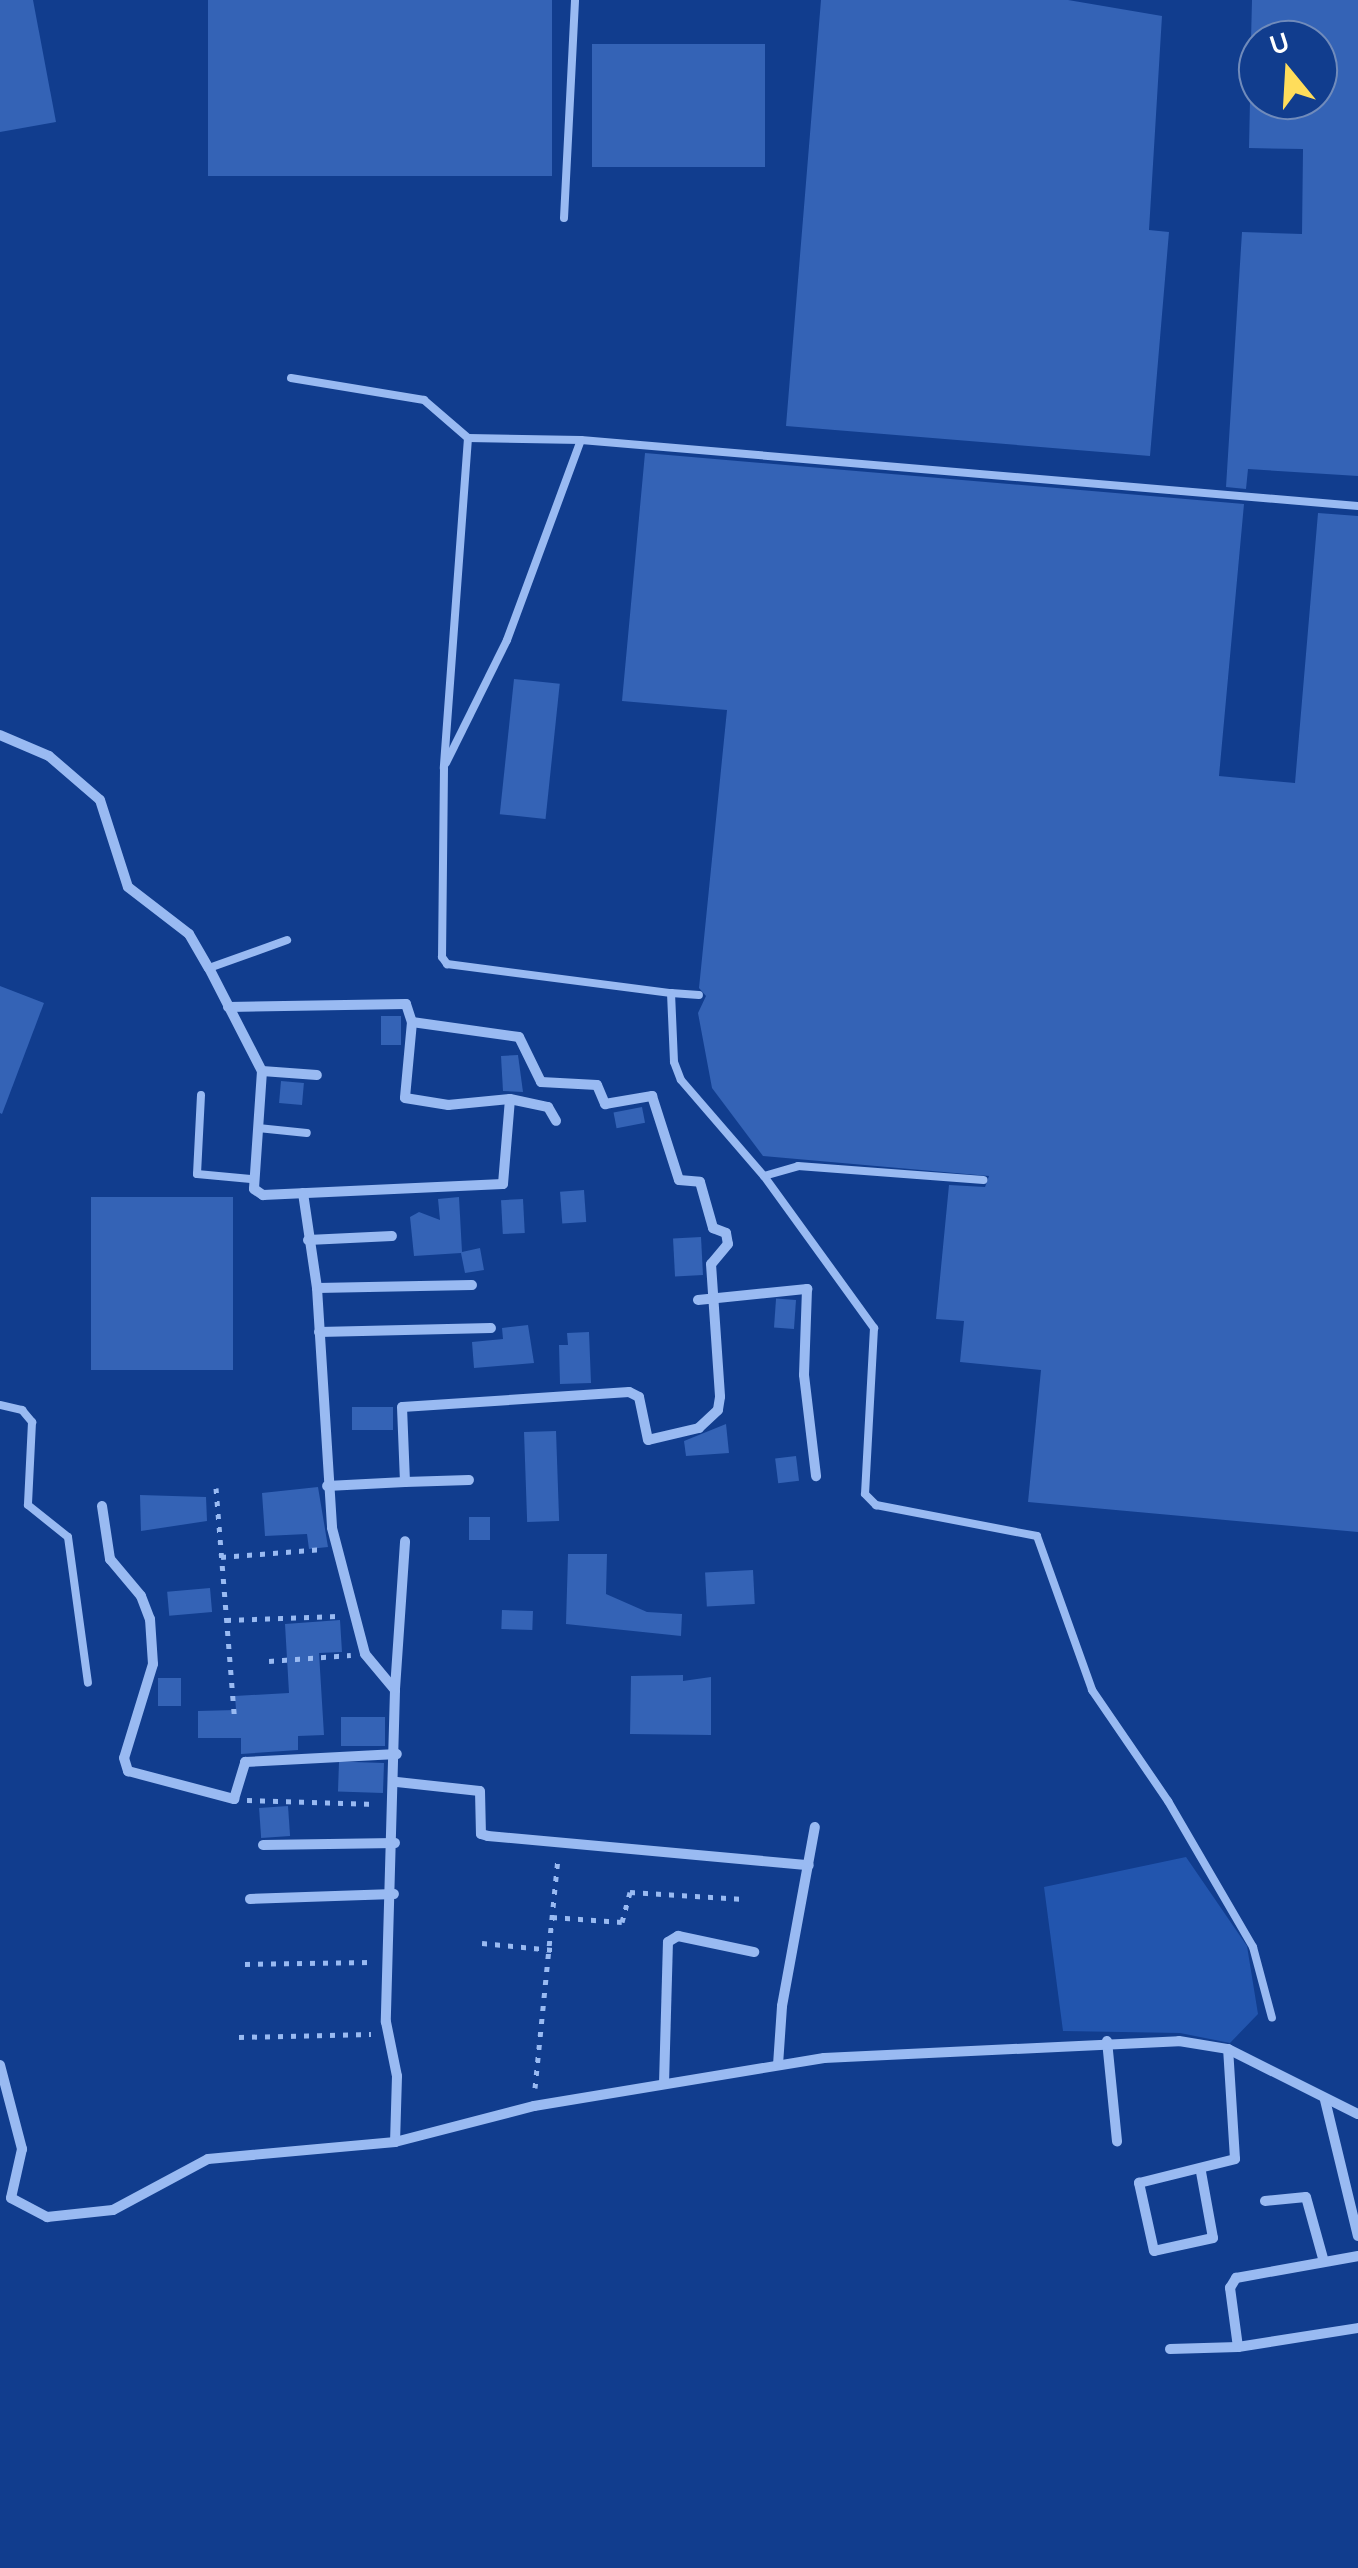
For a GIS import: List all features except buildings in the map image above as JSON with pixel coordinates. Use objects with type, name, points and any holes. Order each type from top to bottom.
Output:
[{"type":"street","points":[[0,734],[49,756],[100,800],[138,899],[190,934],[262,1070],[251,1178],[263,1194],[503,1184],[510,1099]]},
{"type":"street","points":[[228,1007],[406,1004],[412,1022],[406,1098],[448,1104],[510,1099],[548,1108],[556,1121]]},
{"type":"street","points":[[406,1482],[402,1407],[630,1392],[639,1398],[648,1440],[699,1428],[718,1410],[712,1264],[726,1252],[726,1233],[713,1228],[698,1179],[679,1180],[656,1100],[605,1104],[597,1085],[536,1078],[518,1036],[412,1022]]},
{"type":"street","points":[[262,1070],[317,1076]]},
{"type":"street","points":[[303,1193],[317,1288],[327,1486],[336,1548],[365,1654],[395,1690]]},
{"type":"street","points":[[308,1240],[392,1236]]},
{"type":"street","points":[[317,1288],[472,1285]]},
{"type":"street","points":[[698,1300],[808,1290],[804,1375],[816,1476]]},
{"type":"street","points":[[319,1332],[491,1328]]},
{"type":"street","points":[[327,1486],[470,1480]]},
{"type":"street","points":[[102,1506],[110,1559],[141,1596],[153,1652],[124,1766],[234,1799],[245,1762],[397,1754]]},
{"type":"street","points":[[395,2142],[397,2076],[388,2034],[388,1963],[397,1782],[395,1690],[405,1541]]},
{"type":"street","points":[[397,1782],[480,1791],[481,1834],[809,1865]]},
{"type":"street","points":[[778,2065],[782,2006],[815,1828]]},
{"type":"street","points":[[263,1845],[395,1842]]},
{"type":"street","points":[[250,1899],[394,1894]]},
{"type":"street","points":[[664,2084],[668,1942],[678,1936],[754,1952]]},
{"type":"street","points":[[1107,2041],[1116,2142]]},
{"type":"street","points":[[0,2065],[22,2149],[11,2194],[14,2204],[47,2218],[113,2210],[208,2158],[395,2142],[534,2106],[778,2065],[1107,2041],[1228,2048],[1358,2114]]},
{"type":"street","points":[[1201,2172],[1212,2238],[1154,2250],[1139,2183],[1201,2172],[1235,2159],[1228,2048]]},
{"type":"street","points":[[1325,2100],[1358,2236]]},
{"type":"street","points":[[1265,2201],[1306,2197],[1324,2262]]},
{"type":"street","points":[[1238,2347],[1230,2288],[1236,2278],[1358,2256]]},
{"type":"street","points":[[1170,2349],[1238,2347],[1358,2328]]},
{"type":"lane","points":[[564,218],[575,0]]},
{"type":"lane","points":[[291,378],[424,400],[468,438],[581,440],[1358,506]]},
{"type":"lane","points":[[468,438],[444,768],[440,946],[447,964],[699,994]]},
{"type":"lane","points":[[444,768],[507,640],[581,440]]},
{"type":"lane","points":[[208,968],[287,940]]},
{"type":"lane","points":[[671,993],[674,1062],[681,1080],[764,1176],[874,1328],[865,1494],[876,1505],[1037,1536],[1092,1690],[1168,1802],[1253,1947],[1272,2018]]},
{"type":"lane","points":[[202,1095],[197,1174],[251,1178]]},
{"type":"lane","points":[[258,1128],[307,1133]]},
{"type":"lane","points":[[764,1176],[798,1166],[983,1180]]},
{"type":"lane","points":[[0,1405],[22,1410],[32,1422],[28,1505],[68,1537],[88,1683]]},
{"type":"path","points":[[216,1488],[234,1714]]},
{"type":"path","points":[[221,1558],[336,1548]]},
{"type":"path","points":[[226,1620],[354,1615]]},
{"type":"path","points":[[269,1661],[365,1654]]},
{"type":"path","points":[[234,1799],[396,1804]]},
{"type":"path","points":[[534,2106],[537,2035],[553,1950],[552,1918],[560,1841]]},
{"type":"path","points":[[552,1918],[622,1922],[630,1892],[744,1899]]},
{"type":"path","points":[[482,1943],[553,1950]]},
{"type":"path","points":[[245,1964],[388,1963]]},
{"type":"path","points":[[240,2037],[388,2034]]},
{"type":"shaded area","points":[[1186,1857],[1247,1946],[1258,2014],[1230,2043],[1180,2033],[1063,2031],[1044,1887]]}]
